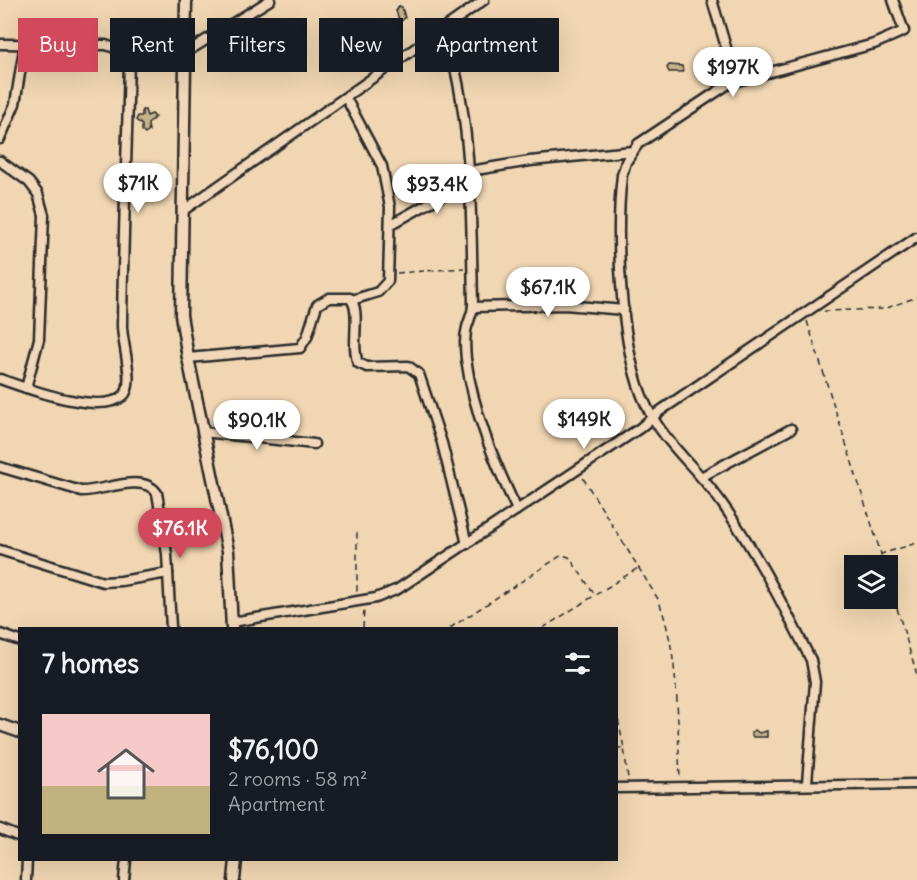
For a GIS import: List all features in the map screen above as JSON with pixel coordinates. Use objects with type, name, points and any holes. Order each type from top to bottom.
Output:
[{"type":"street","points":[[186,0],[186,18]]},
{"type":"street","points":[[195,46],[270,0]]},
{"type":"street","points":[[459,18],[484,0]]},
{"type":"street","points":[[712,0],[731,64],[730,83]]},
{"type":"street","points":[[807,783],[815,682],[811,660],[746,540],[701,477],[652,418],[640,388],[625,325],[620,190],[626,162],[638,144],[730,83],[874,44],[904,31],[893,0]]},
{"type":"street","points":[[0,44],[18,43]]},
{"type":"street","points":[[0,379],[78,403],[114,401],[122,398],[130,383],[122,327],[129,61],[120,50],[98,45]]},
{"type":"street","points":[[184,210],[415,49]]},
{"type":"street","points":[[0,139],[15,104],[20,72]]},
{"type":"street","points":[[185,72],[182,315],[188,358],[228,551],[232,625],[360,600],[398,589],[578,470],[804,312],[917,237]]},
{"type":"street","points":[[454,72],[470,175],[473,307],[465,341],[479,423],[491,455],[518,510]]},
{"type":"street","points":[[346,98],[382,166],[388,189],[390,225],[390,274],[378,292],[352,300]]},
{"type":"street","points":[[390,225],[470,175],[530,161],[633,151]]},
{"type":"street","points":[[0,161],[29,182],[38,194],[44,215],[39,339],[26,388]]},
{"type":"street","points":[[188,358],[300,348],[307,337],[317,305],[329,298],[346,296],[355,305],[355,352],[358,363],[367,367],[408,366],[419,374],[442,443],[467,544]]},
{"type":"street","points":[[473,307],[553,305],[624,310]]},
{"type":"street","points":[[701,477],[790,429]]},
{"type":"street","points":[[203,432],[314,444]]},
{"type":"street","points":[[0,467],[81,491],[92,492],[138,483],[153,487],[156,493],[168,573],[171,627]]},
{"type":"street","points":[[0,550],[103,582],[168,573]]},
{"type":"street","points":[[0,634],[18,640]]},
{"type":"street","points":[[0,725],[18,731]]},
{"type":"street","points":[[618,788],[807,783],[917,784]]},
{"type":"street","points":[[0,829],[18,836]]},
{"type":"street","points":[[26,880],[27,861]]},
{"type":"street","points":[[124,880],[126,861]]},
{"type":"street","points":[[234,880],[236,861]]},
{"type":"path","points":[[390,274],[471,267]]},
{"type":"path","points":[[917,297],[884,309],[804,312],[881,554],[917,543]]},
{"type":"path","points":[[578,470],[658,599],[667,621],[672,650],[681,786]]},
{"type":"path","points":[[357,528],[363,627]]},
{"type":"path","points":[[452,627],[562,555],[569,557],[595,596]]},
{"type":"path","points":[[545,627],[639,568]]},
{"type":"path","points":[[897,609],[917,675]]},
{"type":"path","points":[[618,720],[629,788]]},
{"type":"path","points":[[618,748],[624,748]]},
{"type":"building","points":[[399,6],[402,7],[405,18],[399,18],[396,11]]},
{"type":"building","points":[[669,65],[682,66],[683,72],[669,72],[667,68]]},
{"type":"building","points":[[142,110],[145,110],[147,116],[152,114],[155,117],[148,124],[149,131],[145,134],[142,131],[142,125],[136,120],[138,116],[142,116]]},
{"type":"building","points":[[755,730],[759,733],[767,731],[767,737],[753,737],[751,733]]}]
